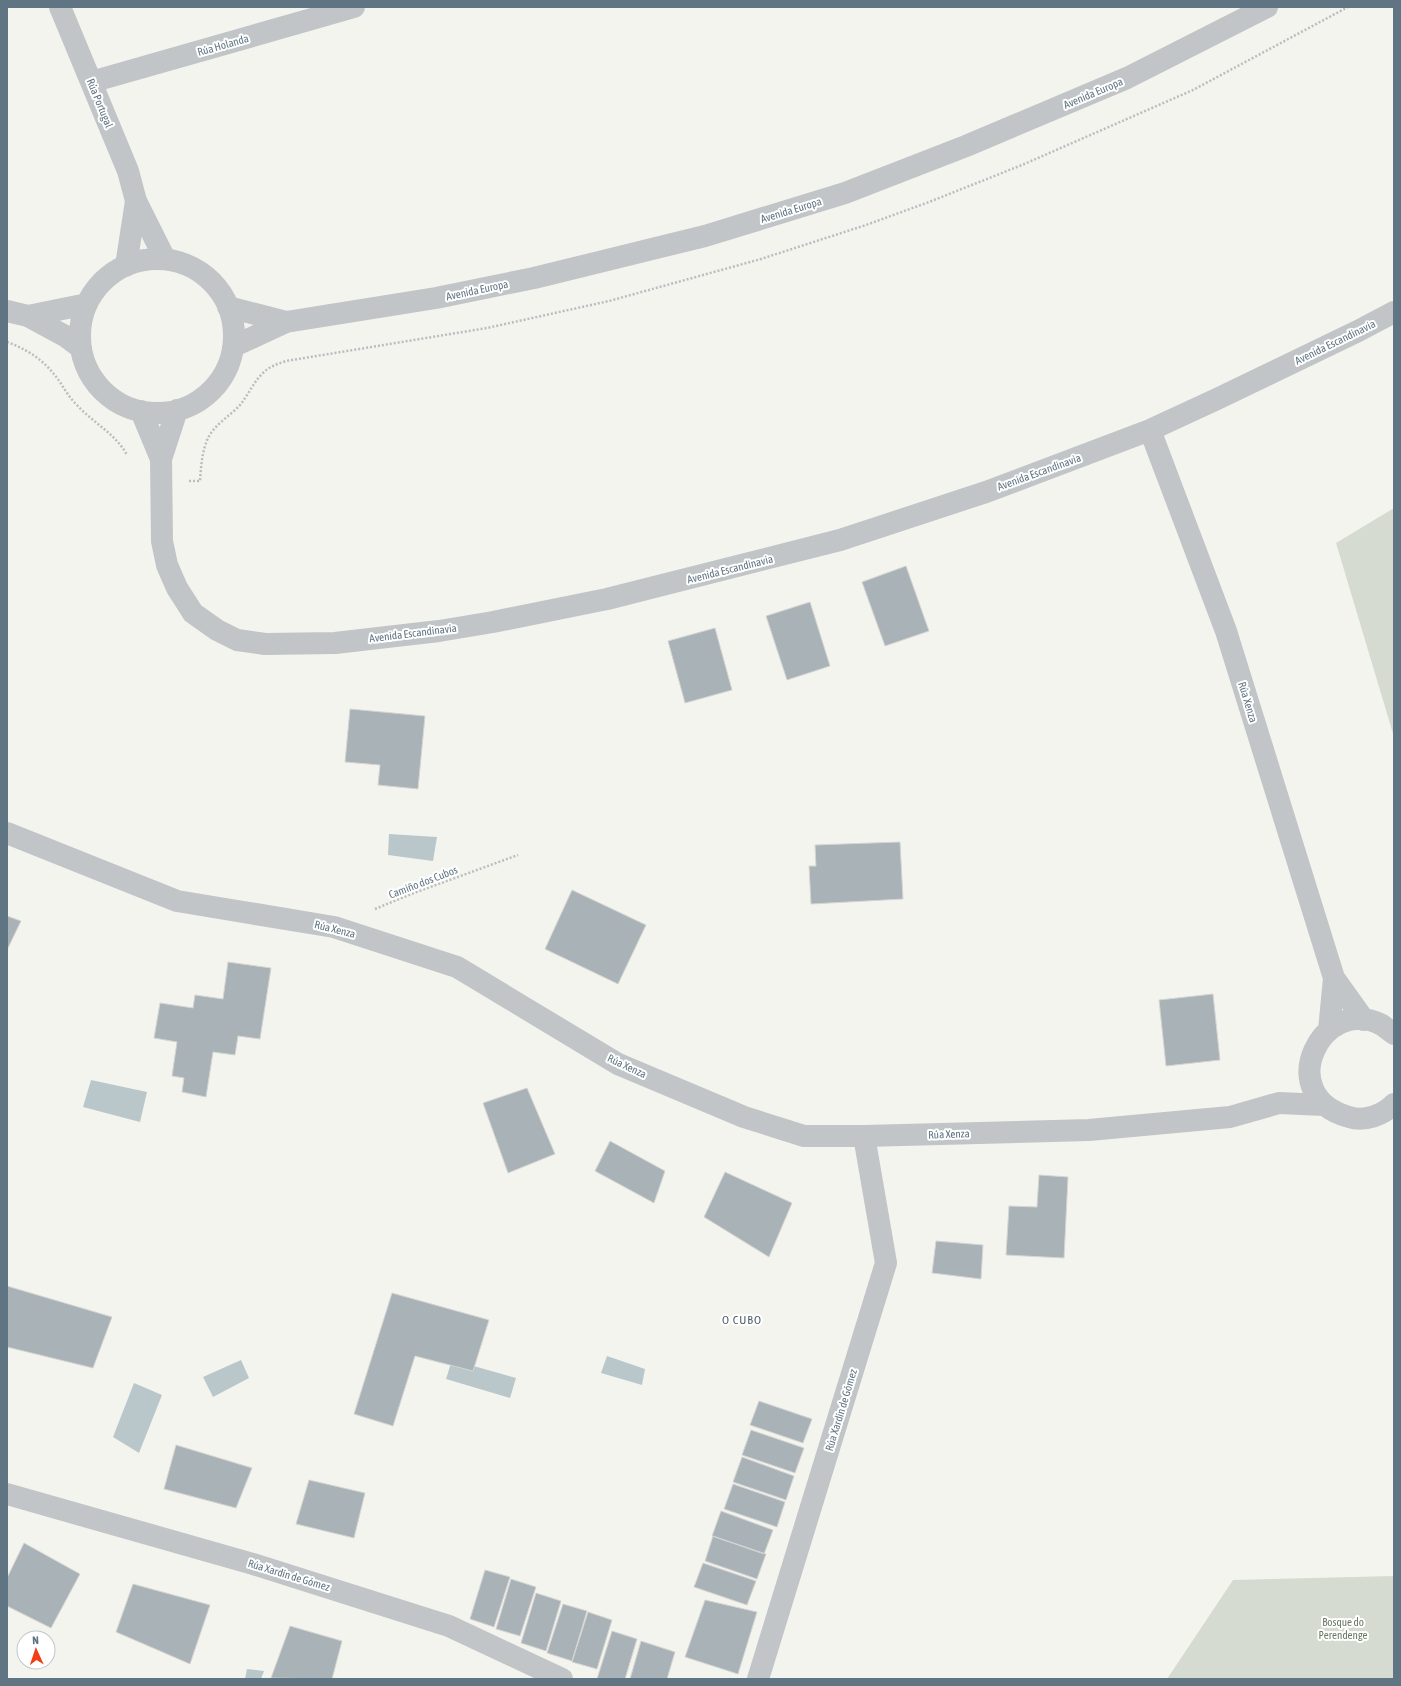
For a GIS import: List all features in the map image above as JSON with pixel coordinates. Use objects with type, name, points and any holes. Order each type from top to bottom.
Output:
[{"type":"street","name":"Rúa Portugal","points":[[60,7],[128,171],[136,201],[165,259]]},
{"type":"street","name":"Rúa Holanda","points":[[91,82],[354,7]]},
{"type":"street","name":"Avenida Europa","points":[[234,346],[286,322],[436,298],[534,278],[705,236],[845,193],[966,146],[1127,78],[1267,7]]},
{"type":"street","name":"Rúa Portugal","points":[[126,266],[136,201]]},
{"type":"street","points":[[165,259],[185,264],[204,275],[218,289],[228,307],[233,326],[234,346],[229,364],[221,380],[209,393],[194,403],[178,410],[159,413],[141,411],[124,405],[108,395],[95,382],[86,366],[81,348],[80,333],[82,318],[87,304],[97,288],[110,275],[126,266],[145,260],[165,259]]},
{"type":"street","points":[[28,316],[87,304]]},
{"type":"street","name":"Avenida Europa","points":[[228,307],[286,322]]},
{"type":"street","points":[[7,311],[28,316],[65,336],[81,348]]},
{"type":"street","name":"Avenida Escandinavia","points":[[178,410],[161,459],[162,541],[167,565],[176,588],[193,613],[217,630],[237,640],[265,644],[335,643],[439,631],[584,604],[715,573],[826,544],[986,492],[1150,430],[1351,335],[1394,312]]},
{"type":"street","name":"Avenida Escandinavia","points":[[141,411],[161,459]]},
{"type":"street","name":"Rúa Xenza","points":[[1150,430],[1226,631],[1334,978],[1364,1020]]},
{"type":"street","name":"Rúa Xenza","points":[[7,833],[178,901],[334,927],[457,967],[618,1064],[744,1117],[804,1136],[864,1136],[1089,1130],[1230,1117],[1279,1103],[1324,1105]]},
{"type":"street","name":"Rúa Xenza","points":[[1329,1030],[1334,978]]},
{"type":"street","name":"Rúa Xenza","points":[[1394,1034],[1381,1025],[1364,1020],[1352,1020],[1340,1024],[1329,1030],[1320,1039],[1313,1050],[1310,1064],[1310,1077],[1315,1092],[1324,1105],[1338,1114],[1355,1119],[1372,1117],[1388,1110],[1394,1104]]},
{"type":"street","name":"Rúa Xenza","points":[[1279,1103],[1310,1077]]},
{"type":"street","name":"Rúa Xardín de Gómez","points":[[758,1679],[886,1263],[864,1136]]},
{"type":"street","name":"Rúa Xardín de Gómez","points":[[7,1494],[253,1564],[449,1626],[562,1679]]},
{"type":"path","points":[[7,342],[42,361],[53,373],[76,405],[119,442],[129,460]]},
{"type":"path","name":"Camiño dos Cubos","points":[[334,927],[414,893],[518,855]]},
{"type":"green space","points":[[1394,508],[1394,737],[1336,543]]},
{"type":"green space","name":"Bosque do Perendenge","points":[[1394,1576],[1394,1679],[1167,1679],[1233,1580]]},
{"type":"shaded area","points":[[389,834],[437,837],[433,861],[388,855]]},
{"type":"shaded area","points":[[91,1080],[147,1092],[140,1122],[83,1107]]},
{"type":"shaded area","points":[[607,1356],[645,1369],[642,1385],[601,1373]]},
{"type":"shaded area","points":[[241,1360],[249,1378],[213,1397],[203,1377]]},
{"type":"shaded area","points":[[452,1360],[516,1378],[510,1398],[446,1379]]},
{"type":"shaded area","points":[[134,1383],[162,1395],[139,1453],[113,1437]]},
{"type":"shaded area","points":[[247,1669],[264,1671],[261,1679],[245,1679]]},
{"type":"building","points":[[906,566],[929,631],[885,646],[862,582]]},
{"type":"building","points":[[810,602],[830,666],[787,680],[766,616]]},
{"type":"building","points":[[715,628],[732,690],[685,703],[668,641]]},
{"type":"building","points":[[350,709],[425,716],[418,789],[378,785],[380,765],[345,762]]},
{"type":"building","points":[[900,842],[903,899],[811,904],[809,866],[816,866],[815,845]]},
{"type":"building","points":[[572,890],[646,925],[618,984],[545,949]]},
{"type":"building","points":[[7,916],[21,921],[7,950]]},
{"type":"building","points":[[228,962],[271,968],[260,1039],[238,1036],[235,1055],[213,1052],[206,1097],[182,1092],[184,1078],[172,1076],[177,1042],[154,1038],[160,1003],[193,1008],[195,995],[223,999]]},
{"type":"building","points":[[1213,994],[1220,1060],[1166,1066],[1159,1000]]},
{"type":"building","points":[[527,1088],[555,1154],[508,1173],[483,1103]]},
{"type":"building","points":[[610,1141],[665,1171],[654,1203],[595,1171]]},
{"type":"building","points":[[725,1172],[792,1203],[769,1257],[704,1217]]},
{"type":"building","points":[[1039,1175],[1068,1177],[1064,1258],[1006,1255],[1009,1206],[1037,1207]]},
{"type":"building","points":[[936,1241],[983,1245],[981,1279],[932,1273]]},
{"type":"building","points":[[7,1286],[112,1317],[93,1368],[7,1347]]},
{"type":"building","points":[[392,1293],[489,1320],[473,1371],[415,1356],[393,1426],[354,1414]]},
{"type":"building","points":[[759,1401],[812,1419],[803,1443],[750,1425]]},
{"type":"building","points":[[751,1430],[804,1448],[795,1473],[742,1455]]},
{"type":"building","points":[[176,1445],[252,1468],[236,1508],[164,1489]]},
{"type":"building","points":[[742,1457],[794,1476],[786,1500],[733,1482]]},
{"type":"building","points":[[309,1480],[365,1493],[354,1538],[296,1524]]},
{"type":"building","points":[[733,1484],[785,1502],[777,1527],[724,1509]]},
{"type":"building","points":[[721,1511],[773,1530],[764,1554],[712,1536]]},
{"type":"building","points":[[713,1536],[766,1554],[757,1579],[705,1561]]},
{"type":"building","points":[[24,1543],[80,1574],[51,1628],[7,1606],[7,1578]]},
{"type":"building","points":[[703,1563],[756,1581],[747,1605],[694,1587]]},
{"type":"building","points":[[485,1570],[510,1577],[494,1627],[470,1619]]},
{"type":"building","points":[[511,1579],[536,1587],[520,1636],[496,1629]]},
{"type":"building","points":[[133,1584],[210,1605],[190,1664],[116,1632]]},
{"type":"building","points":[[536,1593],[561,1601],[546,1651],[521,1643]]},
{"type":"building","points":[[705,1600],[757,1612],[738,1674],[685,1657]]},
{"type":"building","points":[[563,1604],[587,1611],[572,1661],[547,1653]]},
{"type":"building","points":[[588,1612],[612,1620],[597,1669],[572,1662]]},
{"type":"building","points":[[290,1626],[342,1641],[332,1679],[271,1678]]},
{"type":"building","points":[[612,1631],[637,1639],[625,1679],[597,1679]]},
{"type":"building","points":[[641,1641],[675,1652],[667,1679],[630,1679]]},
{"type":"district","name":"O CUBO","points":[[742,1320]]}]
